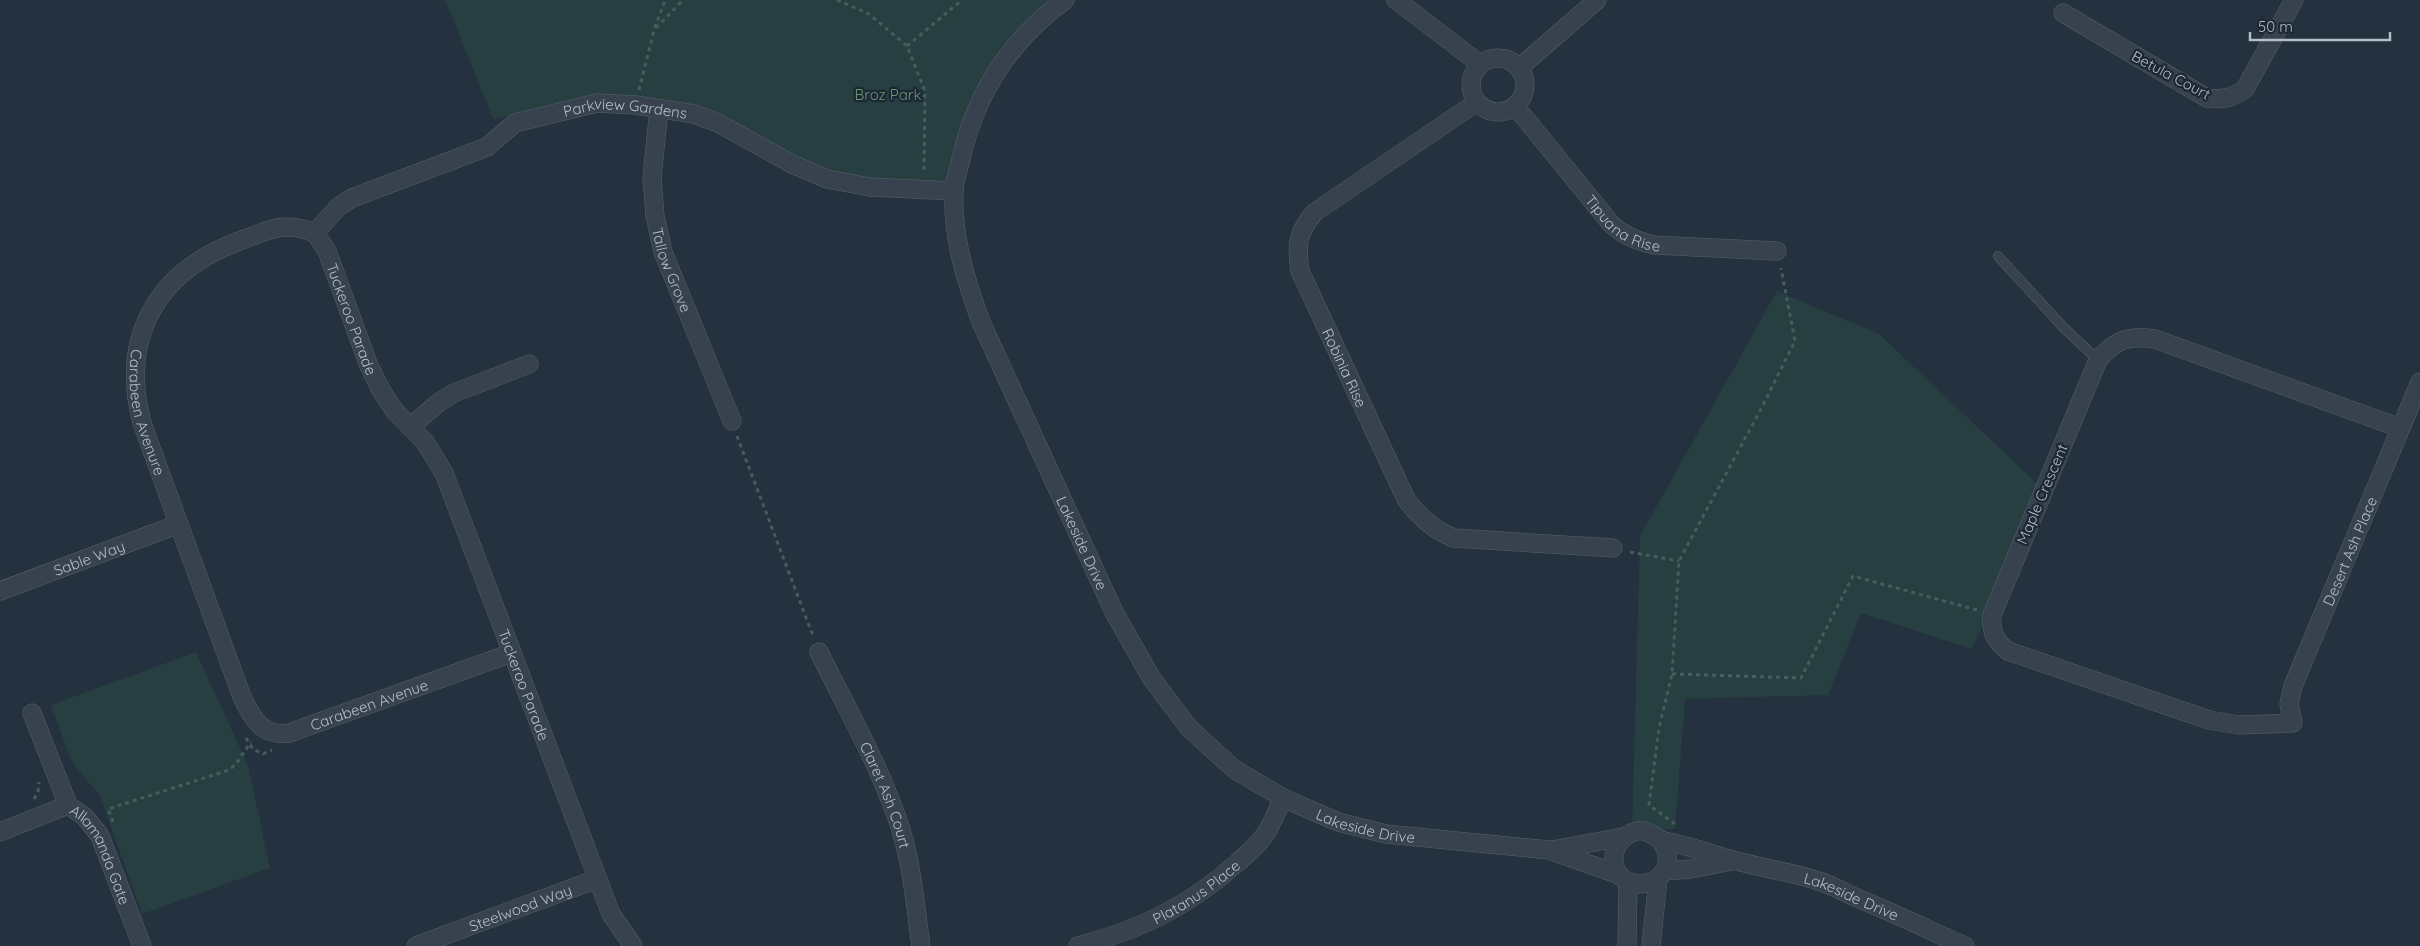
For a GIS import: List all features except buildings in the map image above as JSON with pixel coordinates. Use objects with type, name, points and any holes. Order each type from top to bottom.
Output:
[{"type":"street","name":"Lakeside Drive","points":[[1065,0],[1046,14],[1003,60],[981,95],[966,137],[954,191],[964,274],[981,322],[1114,612],[1152,679],[1189,728],[1234,769],[1283,798],[1338,822],[1386,834],[1549,850],[1638,885],[1648,884],[1661,875],[1733,861]]},
{"type":"street","points":[[1396,0],[1480,64]]},
{"type":"street","points":[[1519,68],[1597,0]]},
{"type":"street","name":"Betula Court","points":[[2063,13],[2207,98],[2222,100],[2235,97],[2245,89],[2294,0]]},
{"type":"street","points":[[1500,58],[1511,61],[1519,68],[1524,77],[1525,88],[1522,98],[1515,106],[1506,111],[1495,112],[1485,109],[1476,102],[1472,93],[1471,82],[1474,72],[1480,64],[1490,59],[1500,58]]},
{"type":"street","name":"Robinia Rise","points":[[1476,102],[1315,212],[1303,226],[1298,238],[1300,271],[1406,499],[1427,523],[1438,532],[1454,538],[1614,548]]},
{"type":"street","name":"Parkview Gardens","points":[[315,233],[338,207],[352,198],[487,147],[515,123],[597,103],[635,105],[694,114],[718,123],[792,164],[828,179],[870,187],[954,191]]},
{"type":"street","name":"Tipuana Rise","points":[[1515,106],[1612,225],[1624,235],[1636,241],[1654,245],[1777,251]]},
{"type":"street","name":"Tallow Grove","points":[[659,109],[652,177],[655,216],[663,252],[732,421]]},
{"type":"street","name":"Carabeen Avenure","points":[[260,727],[252,718],[242,697],[136,404],[134,383],[140,333],[152,309],[172,283],[192,265],[218,249],[278,227],[297,226],[315,233]]},
{"type":"street","name":"Tuckeroo Parade","points":[[315,233],[327,251],[369,366],[394,410],[425,442],[444,473],[597,879],[611,914],[633,946]]},
{"type":"street","name":"Maple Crescent","points":[[1992,615],[2098,360],[2108,349],[2122,340],[2137,336],[2156,339],[2400,428]]},
{"type":"street","points":[[410,427],[438,403],[454,393],[529,364]]},
{"type":"street","name":"Desert Ash Place","points":[[1992,615],[1991,630],[1997,642],[2008,651],[2209,720],[2240,725],[2293,723],[2289,704],[2293,686],[2420,382]]},
{"type":"street","name":"Sable Way","points":[[0,591],[179,524]]},
{"type":"street","name":"Claret Ash Court","points":[[819,652],[882,780],[898,819],[906,846],[921,946]]},
{"type":"street","name":"Carabeen Avenue","points":[[260,727],[270,733],[279,735],[289,733],[512,654]]},
{"type":"street","name":"Allamanda Gate","points":[[32,713],[68,805],[85,817],[100,836],[142,946]]},
{"type":"street","name":"Platanus Place","points":[[1078,946],[1117,936],[1156,919],[1193,899],[1222,876],[1265,836],[1283,798]]},
{"type":"street","points":[[0,832],[68,805]]},
{"type":"street","name":"Lakeside Drive","points":[[1549,850],[1623,837],[1632,832],[1643,831],[1653,834],[1661,840],[1688,846],[1733,861],[1816,880],[1965,946]]},
{"type":"street","points":[[1623,837],[1615,848],[1614,862],[1624,878],[1627,946]]},
{"type":"street","points":[[1651,946],[1661,875],[1668,855],[1661,840]]},
{"type":"street","name":"Steelwood Way","points":[[416,946],[597,879]]},
{"type":"lane","points":[[1998,256],[2063,326],[2098,360]]},
{"type":"path","points":[[635,105],[654,30],[665,0]]},
{"type":"path","points":[[654,30],[683,0]]},
{"type":"path","points":[[836,0],[869,14],[907,46],[925,91],[924,190]]},
{"type":"path","points":[[907,46],[962,0]]},
{"type":"path","points":[[1688,846],[1687,833],[1649,805],[1658,728],[1672,674],[1679,561],[1762,407],[1795,341],[1777,251]]},
{"type":"path","points":[[732,421],[819,652]]},
{"type":"path","points":[[1614,548],[1679,561]]},
{"type":"path","points":[[1672,674],[1801,678],[1853,576],[1992,615]]},
{"type":"path","points":[[100,836],[115,830],[108,808],[228,770],[236,764],[260,727]]},
{"type":"path","points":[[31,805],[38,792],[40,778]]},
{"type":"green space","name":"Broz Park","points":[[445,0],[1070,0],[1003,60],[954,191],[827,179],[718,123],[597,103],[493,119]]},
{"type":"green space","points":[[1777,291],[1879,334],[2044,490],[1972,649],[1861,613],[1828,695],[1685,699],[1675,829],[1632,832],[1640,536]]},
{"type":"green space","points":[[196,652],[248,765],[270,868],[142,914],[100,796],[71,761],[51,705]]}]
